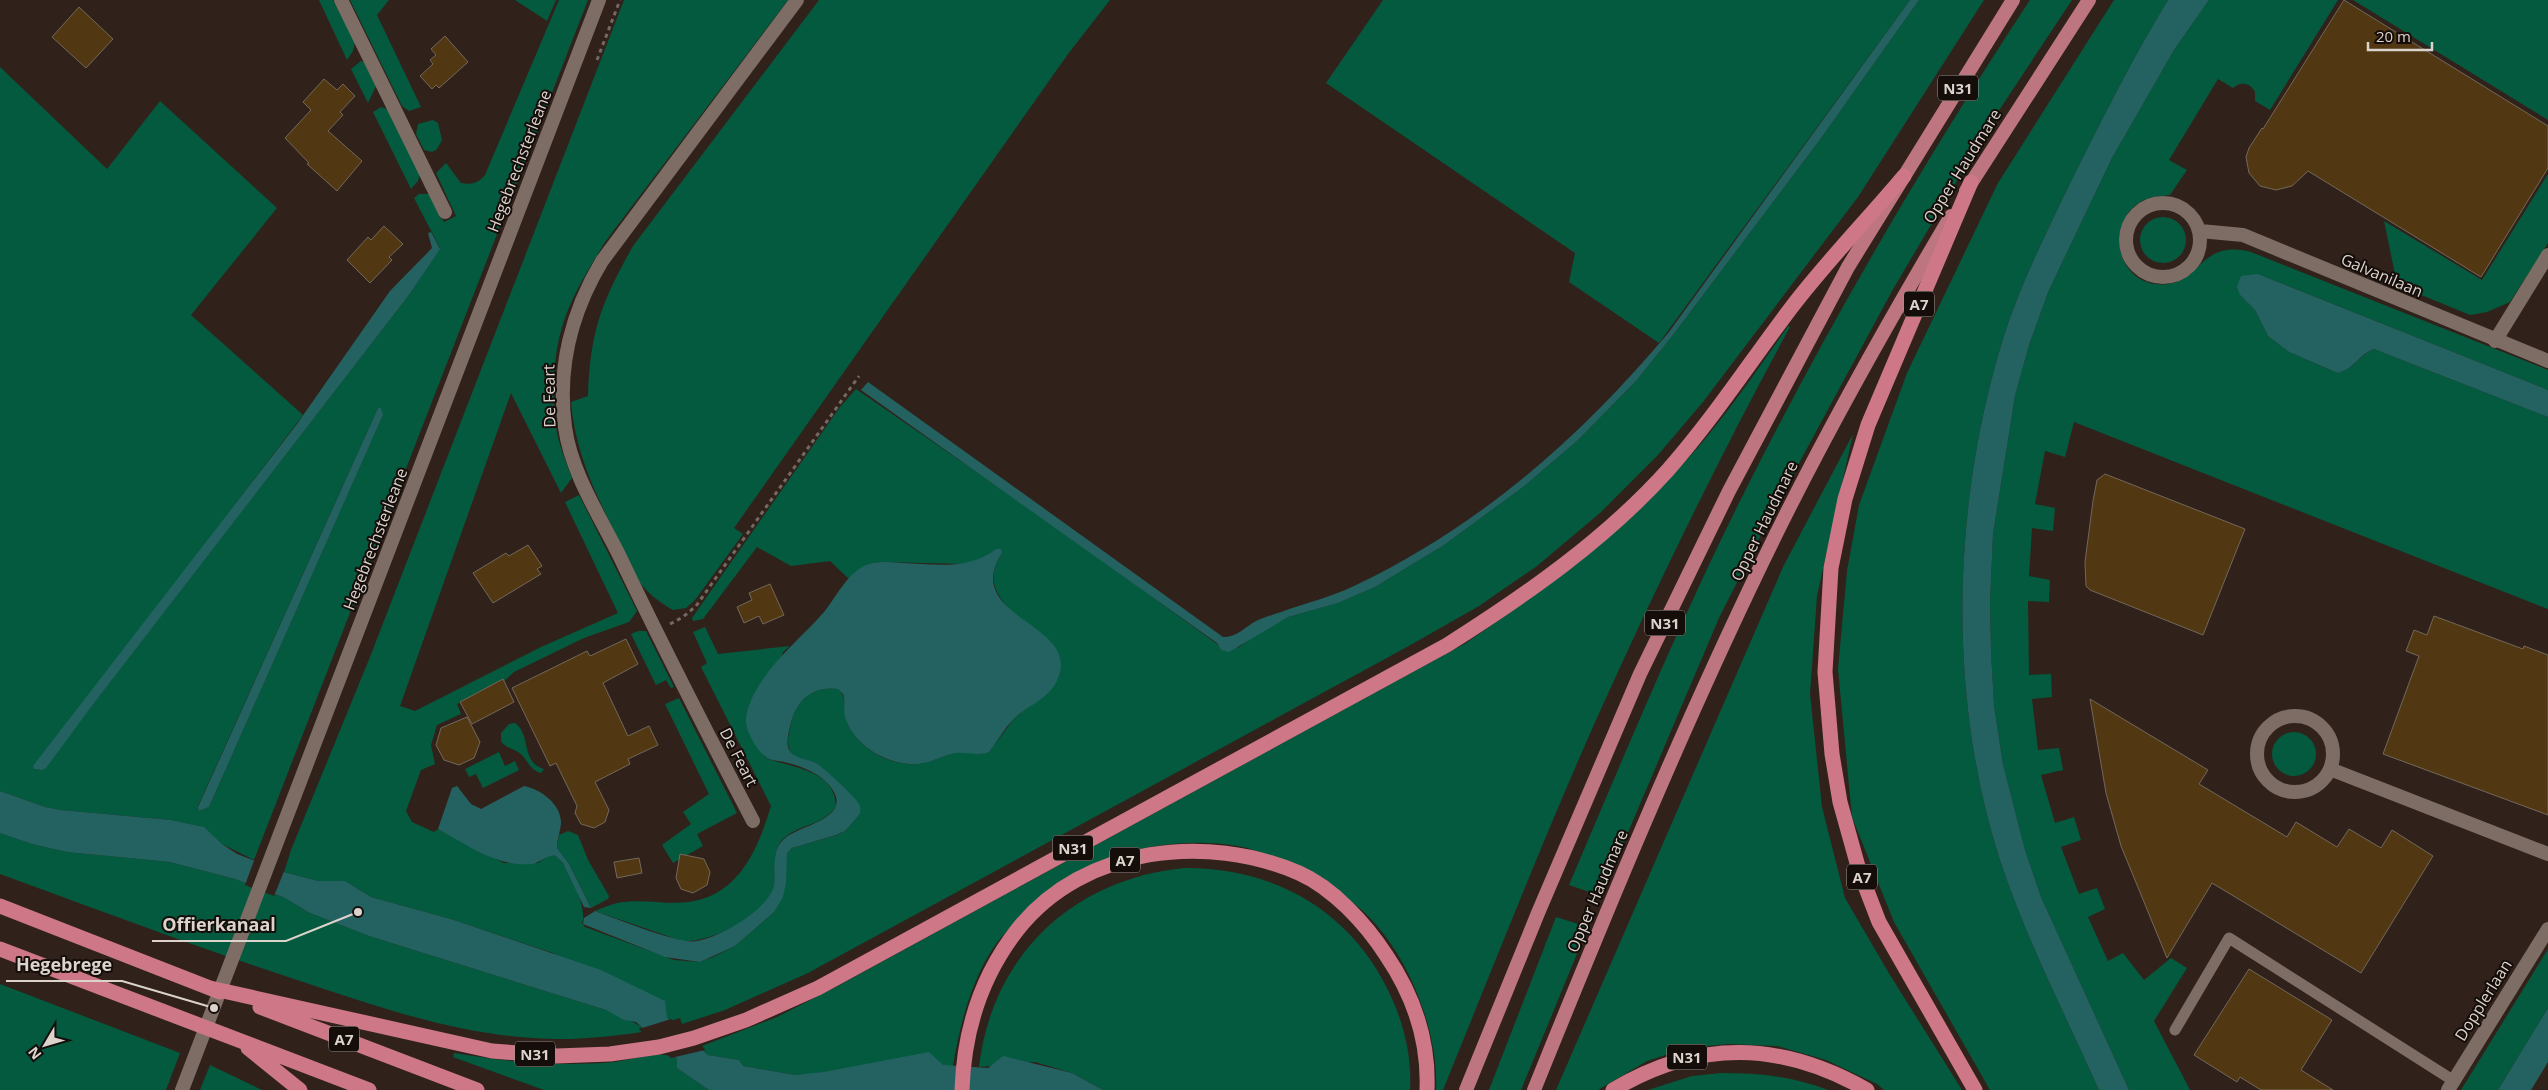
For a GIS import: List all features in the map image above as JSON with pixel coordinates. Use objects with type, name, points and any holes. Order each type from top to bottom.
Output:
[{"type":"highway","name":"N31","points":[[1466,1090],[1538,913],[1645,666],[1747,456],[1848,267],[2013,0]]},
{"type":"highway","name":"Opper Haudmare","points":[[1534,1090],[1657,792],[1762,563],[1827,435],[1900,301],[1971,182],[2088,0]]},
{"type":"highway","name":"N31","points":[[210,988],[492,1051],[557,1056],[610,1054],[659,1047],[694,1038],[746,1020],[826,984],[1447,645],[1518,599],[1570,561],[1667,471],[1716,412],[1792,307],[1904,176]]},
{"type":"highway","name":"A7","points":[[1971,182],[1868,425],[1848,490],[1831,568],[1825,672],[1833,763],[1840,802],[1862,878],[1878,922],[1976,1090]]},
{"type":"highway","name":"A7","points":[[962,1090],[963,1060],[975,1005],[988,976],[1019,928],[1060,891],[1083,877],[1131,858],[1176,851],[1222,852],[1246,856],[1300,874],[1342,903],[1372,933],[1397,971],[1416,1008],[1424,1042],[1427,1090]]},
{"type":"highway","name":"A7","points":[[0,906],[477,1090]]},
{"type":"highway","name":"A7","points":[[0,949],[369,1090]]},
{"type":"highway","name":"A7","points":[[235,1038],[300,1090]]},
{"type":"highway","name":"N31","points":[[1613,1090],[1660,1066],[1694,1055],[1737,1052],[1768,1055],[1801,1062],[1836,1073],[1867,1090]]},
{"type":"street","points":[[341,0],[446,212]]},
{"type":"street","name":"Hegebrechsterleane","points":[[182,1090],[599,0]]},
{"type":"street","name":"De Feart","points":[[753,821],[656,632],[578,472],[565,429],[563,405],[566,351],[583,294],[602,261],[797,0]]},
{"type":"street","points":[[2169,202],[2183,208],[2194,218],[2200,231],[2201,246],[2196,260],[2186,271],[2172,277],[2158,278],[2144,272],[2133,262],[2126,249],[2126,234],[2131,220],[2141,210],[2154,204],[2169,202]]},
{"type":"street","name":"Galvanilaan","points":[[2200,231],[2243,235],[2495,341],[2548,361]]},
{"type":"street","points":[[2495,341],[2548,255]]},
{"type":"street","points":[[2300,716],[2318,725],[2331,742],[2333,756],[2330,769],[2322,781],[2311,789],[2297,792],[2283,790],[2271,784],[2262,773],[2257,760],[2258,746],[2263,733],[2273,723],[2286,717],[2300,716]]},
{"type":"street","points":[[2330,769],[2548,854]]},
{"type":"street","name":"Dopplerlaan","points":[[2451,1085],[2548,928]]},
{"type":"lane","points":[[2174,1030],[2228,938],[2451,1085]]},
{"type":"path","points":[[656,632],[683,617],[696,606],[859,376]]},
{"type":"green space","points":[[319,0],[333,0],[355,42],[353,51],[347,60]]},
{"type":"green space","points":[[350,0],[389,0],[377,15],[421,107],[409,111],[402,106]]},
{"type":"green space","points":[[515,0],[556,0],[547,21]]},
{"type":"green space","points":[[559,0],[588,0],[254,860],[222,844],[203,827],[171,820],[61,810],[45,807],[0,791],[0,67],[107,169],[160,101],[277,208],[191,315],[303,415],[34,769],[42,770],[409,295],[440,248],[414,198],[419,194],[429,194],[444,222],[456,216],[436,173],[446,163],[461,183],[474,183],[485,175]],"holes":[[[378,408],[383,415],[209,807],[199,811],[198,806]]]},
{"type":"green space","points":[[624,0],[788,0],[605,242],[571,302],[559,337],[554,381],[554,411],[558,438],[572,478],[561,493],[511,393],[400,706],[415,711],[541,647],[618,613],[565,502],[579,495],[637,611],[629,622],[584,638],[514,672],[503,682],[457,704],[461,714],[437,725],[431,745],[435,764],[421,770],[406,811],[412,822],[434,832],[438,829],[504,863],[538,863],[548,856],[556,856],[572,878],[580,898],[582,923],[585,927],[674,960],[700,962],[735,946],[774,912],[787,853],[792,848],[845,831],[860,814],[851,795],[842,787],[790,752],[788,739],[792,720],[795,711],[805,698],[819,690],[838,689],[844,697],[850,728],[862,744],[888,760],[908,764],[923,763],[959,752],[982,754],[989,752],[1013,720],[1021,713],[1019,618],[999,596],[994,581],[994,572],[1002,553],[1000,549],[996,549],[981,560],[967,564],[881,562],[859,569],[849,579],[830,561],[791,566],[757,547],[703,619],[693,621],[692,618],[840,407],[856,389],[1052,524],[1217,644],[1221,650],[1239,647],[1255,635],[1288,617],[1338,603],[1375,587],[1444,545],[1523,487],[1578,440],[1636,381],[1673,335],[1819,141],[1919,0],[1984,0],[1858,197],[1703,402],[1658,455],[1600,513],[1537,566],[1479,606],[1407,647],[808,973],[725,1010],[682,1024],[680,1018],[670,1021],[553,953],[454,920],[371,897],[345,881],[318,881],[284,872],[291,850],[370,657]]},
{"type":"green space","points":[[819,0],[1110,0],[1068,54],[734,528],[743,534],[695,600],[686,608],[673,610],[658,601],[645,589],[630,565],[588,473],[577,438],[571,402],[588,396],[592,353],[600,317],[613,284],[633,246]]},
{"type":"green space","points":[[1383,0],[1910,0],[1659,343],[1569,282],[1575,253],[1326,83]]},
{"type":"green space","points":[[2030,0],[2072,0],[1994,118],[1892,291],[1771,515],[1719,618],[1601,896],[1569,885],[1695,594],[1774,435],[1878,245],[1952,122]]},
{"type":"green space","points":[[2114,0],[2168,0],[2126,74],[2074,175],[2030,269],[2009,321],[1986,402],[1974,467],[1966,533],[1962,600],[1964,667],[1971,733],[1983,797],[2000,860],[2034,947],[2099,1090],[1990,1090],[1894,922],[1852,817],[1838,669],[1847,571],[1859,505],[1907,373],[1998,183]]},
{"type":"green space","points":[[2209,0],[2338,0],[2270,110],[2255,101],[2255,92],[2248,85],[2240,84],[2233,88],[2218,79],[2169,160],[2187,170],[2170,195],[2144,200],[2132,209],[2124,220],[2120,233],[2120,247],[2123,260],[2130,271],[2141,279],[2155,284],[2170,284],[2182,280],[2219,252],[2233,250],[2251,252],[2548,370],[2548,390],[2258,274],[2240,295],[2255,310],[2268,336],[2289,352],[2338,373],[2349,368],[2374,349],[2548,417],[2548,609],[2074,422],[2065,457],[2045,451],[2035,504],[2055,508],[2053,531],[2032,528],[2029,576],[2050,580],[2049,602],[2028,601],[2029,675],[2051,674],[2052,697],[2032,699],[2038,750],[2059,748],[2063,770],[2041,775],[2055,823],[2074,817],[2081,840],[2061,847],[2079,894],[2097,888],[2105,909],[2088,917],[2108,961],[2123,953],[2144,980],[2171,958],[2187,968],[2154,1021],[2190,1090],[2129,1090],[2041,897],[2025,850],[2003,764],[1994,706],[1991,652],[1990,602],[1993,534],[2015,396],[2029,345],[2049,290],[2112,158],[2174,50]]},
{"type":"green space","points":[[2353,0],[2548,0],[2548,120]]},
{"type":"green space","points":[[361,61],[364,62],[376,86],[368,103],[351,69]]},
{"type":"green space","points":[[381,107],[387,109],[420,173],[418,181],[411,189],[373,112]]},
{"type":"green space","points":[[433,120],[438,123],[442,140],[437,149],[432,152],[424,150],[416,134],[418,124]]},
{"type":"green space","points":[[2548,174],[2548,243],[2510,302],[2487,312],[2470,315],[2402,287],[2395,274],[2384,221],[2482,280]]},
{"type":"green space","points":[[2163,217],[2176,221],[2182,227],[2186,240],[2182,253],[2176,259],[2163,263],[2150,259],[2144,253],[2140,240],[2144,227],[2150,221]]},
{"type":"green space","points":[[1788,326],[1790,327],[1689,522],[1596,720],[1537,858],[1443,1090],[1436,1090],[1431,1040],[1415,987],[1402,962],[1371,919],[1346,898],[1259,852],[1210,843],[1155,846],[1124,854],[1102,866],[1064,893],[1022,918],[1010,928],[998,941],[988,957],[971,993],[960,1030],[953,1066],[795,1075],[743,1066],[739,1060],[708,1055],[703,1050],[705,1049],[702,1046],[777,1017],[836,987],[1466,643],[1529,599],[1589,552],[1674,474],[1712,431]]},
{"type":"green space","points":[[1853,434],[1817,596],[1810,694],[1822,807],[1845,898],[1890,975],[1962,1090],[1884,1090],[1877,1084],[1826,1060],[1777,1046],[1728,1044],[1687,1048],[1647,1061],[1598,1090],[1556,1090],[1783,567]]},
{"type":"green space","points":[[705,627],[718,654],[790,646],[783,652],[755,744],[768,759],[803,769],[822,779],[834,795],[836,806],[824,818],[796,830],[778,845],[775,858],[774,886],[766,902],[757,911],[733,927],[719,933],[693,941],[682,941],[595,911],[626,902],[680,903],[706,898],[721,890],[744,868],[760,838],[771,806],[701,667],[707,663],[693,632]]},
{"type":"green space","points":[[638,631],[646,631],[674,687],[671,688],[666,680],[656,685],[631,634]]},
{"type":"green space","points":[[679,698],[737,813],[697,834],[703,846],[673,863],[662,845],[691,824],[683,812],[709,794],[665,704]]},
{"type":"green space","points":[[515,723],[520,728],[532,761],[544,769],[541,773],[532,768],[521,754],[505,746],[501,741],[501,733],[509,724]]},
{"type":"green space","points":[[2290,732],[2298,732],[2310,738],[2316,754],[2310,770],[2298,776],[2290,776],[2278,770],[2272,758],[2272,750],[2278,738]]},
{"type":"green space","points":[[499,752],[505,766],[515,761],[519,770],[483,788],[476,774],[469,777],[465,769]]},
{"type":"green space","points":[[568,831],[578,835],[588,860],[609,896],[608,899],[591,908],[569,864],[557,848],[559,835]]},
{"type":"green space","points":[[0,833],[32,844],[67,852],[170,862],[235,879],[283,897],[310,913],[369,936],[606,1010],[639,1025],[642,1028],[639,1029],[642,1032],[574,1039],[502,1035],[439,1023],[378,1006],[144,927],[0,874]]},
{"type":"green space","points":[[1184,868],[1218,870],[1251,876],[1281,887],[1310,902],[1335,920],[1358,943],[1377,970],[1393,1001],[1407,1044],[1410,1090],[1103,1090],[1072,1073],[1035,1062],[979,1067],[987,1027],[1001,990],[1020,958],[1045,930],[1074,906],[1107,888],[1144,875]]},
{"type":"green space","points":[[1556,917],[1588,927],[1521,1090],[1489,1090]]},
{"type":"green space","points":[[2548,949],[2548,1008],[2498,1090],[2461,1090]]},
{"type":"green space","points":[[0,984],[180,1053],[166,1090],[0,1090]]},
{"type":"green space","points":[[454,1053],[494,1059],[554,1064],[614,1062],[656,1055],[671,1056],[677,1059],[677,1068],[709,1090],[544,1090],[453,1057]]},
{"type":"green space","points":[[210,1065],[262,1090],[200,1090]]},
{"type":"green space","points":[[1721,1073],[1775,1076],[1802,1081],[1828,1090],[1648,1090],[1692,1076]]},
{"type":"water","points":[[1910,0],[1919,0],[1819,141],[1673,335],[1636,381],[1578,440],[1523,487],[1444,545],[1375,587],[1338,603],[1288,617],[1229,652],[1221,650],[1217,643],[861,390],[868,382],[1223,637],[1232,636],[1252,623],[1347,589],[1401,561],[1445,535],[1486,507],[1564,443],[1635,371],[1669,332]]},
{"type":"water","points":[[2168,0],[2209,0],[2174,50],[2112,158],[2049,290],[2029,345],[2015,396],[1993,534],[1990,602],[1991,652],[1994,706],[2003,764],[2025,850],[2041,897],[2129,1090],[2099,1090],[2046,976],[2010,889],[1983,797],[1971,733],[1964,667],[1962,600],[1966,533],[1974,467],[1986,402],[2003,339],[2015,304],[2087,149],[2126,74]]},
{"type":"water","points":[[431,232],[440,249],[409,295],[46,768],[42,770],[34,769],[33,766],[297,424],[390,291],[432,248],[428,233]]},
{"type":"water","points":[[2258,274],[2548,390],[2548,417],[2374,349],[2349,368],[2338,373],[2289,352],[2268,336],[2255,310],[2240,295],[2237,287],[2241,276]]},
{"type":"water","points":[[378,408],[381,408],[383,415],[209,807],[199,811],[198,807]]},
{"type":"water","points":[[996,549],[1001,549],[1002,553],[993,575],[996,592],[1007,607],[1053,644],[1060,660],[1058,678],[1054,686],[1012,721],[989,752],[980,754],[956,753],[918,764],[895,762],[874,752],[856,737],[845,717],[844,697],[838,689],[828,688],[812,693],[800,703],[792,718],[788,738],[789,750],[798,757],[816,763],[833,777],[858,802],[860,814],[845,831],[792,848],[787,853],[786,883],[783,897],[774,912],[735,946],[700,962],[665,957],[583,924],[584,918],[595,911],[663,935],[677,939],[697,941],[718,934],[754,913],[763,904],[774,885],[775,855],[779,845],[790,835],[828,816],[837,802],[830,786],[820,777],[801,767],[769,759],[761,753],[754,743],[747,728],[746,718],[751,702],[761,682],[783,654],[824,612],[849,578],[862,567],[881,562],[950,565],[974,561]]},
{"type":"water","points":[[457,786],[471,804],[481,809],[524,786],[543,794],[549,799],[558,810],[560,817],[561,824],[557,848],[569,864],[591,908],[584,907],[563,863],[556,856],[549,856],[531,864],[506,862],[483,854],[438,829],[452,788]]},
{"type":"water","points":[[0,791],[45,807],[61,810],[171,820],[204,827],[222,844],[237,854],[284,872],[318,881],[345,881],[371,897],[454,920],[601,970],[665,1001],[667,1018],[708,1055],[739,1060],[743,1066],[795,1075],[824,1072],[929,1052],[943,1065],[988,1068],[1003,1056],[1072,1073],[1103,1090],[709,1090],[677,1068],[677,1059],[636,1022],[624,1020],[606,1010],[369,936],[310,913],[283,897],[235,879],[170,862],[67,852],[32,844],[0,833]]},
{"type":"water","points":[[2548,1008],[2548,1062],[2531,1090],[2498,1090]]},
{"type":"pier","points":[[255,858],[285,869],[274,896],[245,885]]},
{"type":"pier","points":[[671,1019],[705,1050],[671,1058],[639,1029]]},
{"type":"building","points":[[2344,0],[2548,126],[2548,168],[2481,277],[2308,171],[2292,186],[2276,190],[2260,186],[2249,173],[2246,157],[2249,148],[2263,129]]},
{"type":"building","points":[[79,7],[113,39],[86,68],[52,37]]},
{"type":"building","points":[[445,36],[468,62],[439,88],[436,85],[432,89],[420,76],[433,64],[430,60],[436,55],[431,49]]},
{"type":"building","points":[[324,79],[337,90],[343,84],[355,96],[340,112],[343,115],[328,131],[362,161],[337,191],[307,164],[309,163],[285,138],[311,110],[303,102]]},
{"type":"building","points":[[384,226],[403,244],[389,257],[392,260],[370,283],[347,260],[368,237],[371,240]]},
{"type":"building","points":[[2105,474],[2245,529],[2203,635],[2090,590],[2086,586],[2085,562],[2093,501],[2097,480]]},
{"type":"building","points":[[528,545],[542,566],[537,569],[541,574],[493,603],[473,573],[506,553],[509,556]]},
{"type":"building","points":[[770,584],[784,615],[763,624],[759,616],[744,623],[737,607],[752,600],[749,593]]},
{"type":"building","points":[[2434,616],[2523,649],[2524,646],[2548,655],[2548,815],[2383,754],[2419,656],[2406,651],[2414,630],[2427,635]]},
{"type":"building","points":[[626,639],[638,664],[603,683],[628,736],[649,726],[658,745],[628,759],[630,764],[595,782],[609,810],[605,822],[594,828],[581,824],[575,813],[577,806],[556,763],[550,766],[512,688],[587,651],[590,656]]},
{"type":"building","points":[[503,679],[514,702],[472,724],[460,702]]},
{"type":"building","points":[[2090,699],[2208,770],[2199,784],[2287,837],[2296,822],[2337,847],[2349,829],[2381,848],[2392,830],[2433,856],[2361,973],[2212,883],[2167,958],[2121,846],[2106,793]]},
{"type":"building","points":[[467,717],[480,742],[474,758],[459,765],[444,760],[436,745],[441,728]]},
{"type":"building","points":[[680,854],[704,859],[710,872],[707,885],[693,893],[681,889],[676,878]]},
{"type":"building","points":[[639,858],[642,873],[617,878],[614,862]]},
{"type":"building","points":[[2249,969],[2332,1020],[2301,1070],[2333,1090],[2261,1090],[2240,1077],[2237,1082],[2194,1055]]},
{"type":"place","name":"Offierkanaal","points":[[358,912]]},
{"type":"place","name":"Hegebrege","points":[[214,1008]]}]
